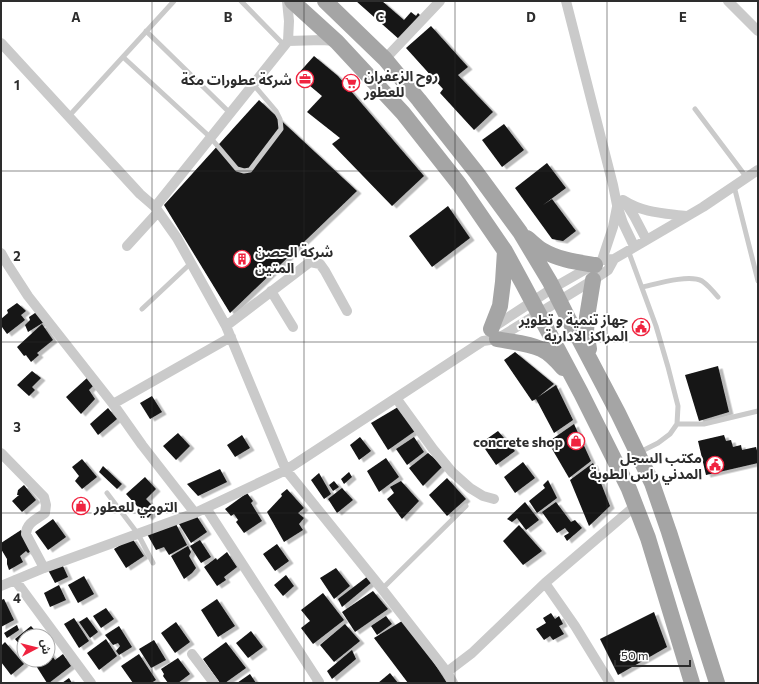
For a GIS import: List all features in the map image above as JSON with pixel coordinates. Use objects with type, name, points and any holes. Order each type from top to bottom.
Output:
[{"type":"main road","points":[[292,1],[337,42],[403,113],[459,184],[505,251],[581,393],[629,489],[648,538],[692,683]]},
{"type":"main road","points":[[325,1],[385,59],[476,172],[520,232],[556,295],[618,413],[652,483],[669,532],[716,683]]},
{"type":"main road","points":[[520,232],[542,250],[561,259],[597,268],[586,317],[586,332],[592,364]]},
{"type":"main road","points":[[505,251],[500,306],[490,336],[541,349],[554,359],[581,393]]},
{"type":"street","points":[[127,246],[157,209],[210,138],[286,43],[289,21],[287,1]]},
{"type":"street","points":[[385,59],[440,1]]},
{"type":"street","points":[[566,1],[613,185],[620,202],[623,223],[631,248]]},
{"type":"street","points":[[728,1],[756,25]]},
{"type":"street","points":[[286,43],[322,40],[337,42]]},
{"type":"street","points":[[1,43],[140,194],[157,209],[177,238],[226,326],[286,470],[382,589],[454,683]]},
{"type":"street","points":[[1,586],[44,568],[195,513],[286,470],[490,336],[597,268],[703,207],[758,170]]},
{"type":"street","points":[[620,202],[653,212],[686,216]]},
{"type":"street","points":[[620,202],[631,211],[646,239]]},
{"type":"street","points":[[536,307],[597,268],[613,227],[620,202]]},
{"type":"street","points":[[1,253],[28,296],[113,404],[142,445],[195,513]]},
{"type":"street","points":[[597,268],[608,270],[614,259]]},
{"type":"street","points":[[226,326],[310,262],[320,264],[347,311]]},
{"type":"street","points":[[271,291],[293,327]]},
{"type":"street","points":[[113,404],[231,337]]},
{"type":"street","points":[[396,398],[433,449],[452,472],[470,488],[483,496],[494,499]]},
{"type":"street","points":[[1,453],[44,497],[46,505],[45,513],[30,524],[26,529],[26,534],[44,568]]},
{"type":"street","points":[[447,672],[472,653],[545,583],[635,506]]},
{"type":"street","points":[[206,508],[319,683]]},
{"type":"street","points":[[15,580],[91,683]]},
{"type":"street","points":[[545,583],[575,626],[610,683]]},
{"type":"street","points":[[192,654],[214,683]]},
{"type":"lane","points":[[69,116],[174,1]]},
{"type":"lane","points":[[241,1],[286,43]]},
{"type":"lane","points":[[146,31],[230,113]]},
{"type":"lane","points":[[123,57],[210,138],[237,169],[244,171],[250,170],[281,129],[280,119],[276,111],[253,84]]},
{"type":"lane","points":[[694,109],[746,178]]},
{"type":"lane","points":[[734,186],[758,281]]},
{"type":"lane","points":[[631,248],[642,287],[656,326],[678,406],[677,424],[670,434],[658,443],[637,454]]},
{"type":"lane","points":[[142,310],[191,263]]},
{"type":"lane","points":[[642,287],[682,278],[700,280],[718,297]]},
{"type":"lane","points":[[677,424],[704,424],[758,411]]},
{"type":"lane","points":[[107,493],[138,534],[153,563]]},
{"type":"lane","points":[[382,589],[466,506]]},
{"type":"building","points":[[356,1],[382,1],[404,20],[411,12],[416,16],[418,13],[421,16],[400,40]]},
{"type":"building","points":[[431,26],[468,67],[458,75],[493,112],[474,130],[440,93],[443,89],[406,48]]},
{"type":"building","points":[[314,56],[338,76],[424,176],[392,206],[332,144],[340,138],[307,112],[322,96],[297,75]]},
{"type":"building","name":"شركة الحصن المتين","points":[[259,100],[357,191],[230,313],[164,205]]},
{"type":"building","points":[[504,124],[524,150],[502,167],[482,140]]},
{"type":"building","points":[[547,163],[566,188],[543,205],[552,199],[576,231],[563,241],[552,239],[515,188]]},
{"type":"building","points":[[448,206],[470,238],[432,267],[409,236]]},
{"type":"building","points":[[17,303],[26,311],[21,315],[25,320],[7,334],[2,327],[1,328],[1,319],[8,313],[7,310]]},
{"type":"building","points":[[38,311],[44,322],[28,332],[25,325],[30,320],[29,317]]},
{"type":"building","points":[[42,324],[53,340],[37,353],[39,355],[31,362],[17,347]]},
{"type":"building","points":[[515,352],[554,384],[538,397],[556,385],[573,420],[554,433],[536,399],[532,401],[504,360]]},
{"type":"building","points":[[718,366],[729,412],[699,421],[685,375]]},
{"type":"building","points":[[32,371],[41,378],[32,387],[35,390],[29,396],[17,385]]},
{"type":"building","points":[[87,378],[93,386],[89,390],[95,399],[81,414],[66,397]]},
{"type":"building","points":[[152,396],[162,412],[150,419],[140,403]]},
{"type":"building","points":[[398,407],[415,431],[388,450],[371,423]]},
{"type":"building","points":[[108,408],[117,419],[98,435],[90,424]]},
{"type":"building","points":[[574,424],[591,461],[569,478],[548,442]]},
{"type":"building","points":[[498,431],[515,451],[496,465],[481,443]]},
{"type":"building","points":[[178,433],[190,446],[176,460],[163,446]]},
{"type":"building","points":[[242,435],[250,448],[235,457],[227,445]]},
{"type":"building","points":[[724,435],[726,441],[731,440],[733,447],[741,445],[742,450],[756,447],[758,463],[706,475],[698,441]]},
{"type":"building","points":[[360,437],[371,451],[359,460],[350,445]]},
{"type":"building","points":[[414,437],[424,452],[407,465],[396,449]]},
{"type":"building","points":[[428,453],[443,466],[423,486],[409,468]]},
{"type":"building","points":[[386,458],[399,477],[379,492],[367,471]]},
{"type":"building","points":[[82,459],[97,477],[82,489],[75,481],[79,476],[72,467]]},
{"type":"building","points":[[523,462],[535,478],[515,493],[504,477]]},
{"type":"building","points":[[593,463],[610,506],[589,526],[570,480]]},
{"type":"building","points":[[103,466],[122,484],[117,489],[99,472]]},
{"type":"building","points":[[220,469],[227,482],[198,496],[187,484]]},
{"type":"building","points":[[349,472],[352,477],[344,484],[341,479]]},
{"type":"building","points":[[319,473],[331,494],[324,499],[311,480]]},
{"type":"building","points":[[145,477],[156,489],[146,499],[156,509],[148,518],[126,494]]},
{"type":"building","points":[[447,478],[466,499],[447,516],[429,495]]},
{"type":"building","points":[[548,480],[557,498],[537,513],[529,501],[545,488],[543,485]]},
{"type":"building","points":[[334,481],[339,487],[333,491],[329,485]]},
{"type":"building","points":[[401,481],[419,501],[402,519],[387,499],[394,493],[390,487]]},
{"type":"building","points":[[24,485],[36,500],[22,512],[12,501],[19,495],[17,495],[18,490]]},
{"type":"building","points":[[342,488],[353,500],[337,513],[328,499]]},
{"type":"building","points":[[287,489],[304,508],[298,513],[304,518],[299,524],[303,530],[284,542],[267,512],[282,496],[281,494]]},
{"type":"building","points":[[247,493],[253,501],[251,503],[262,521],[244,533],[236,522],[238,520],[234,514],[231,516],[225,509]]},
{"type":"building","points":[[525,502],[539,520],[526,530],[517,518],[512,522],[507,519]]},
{"type":"building","points":[[556,502],[571,522],[575,520],[582,528],[567,541],[564,536],[569,533],[565,528],[557,533],[542,512]]},
{"type":"building","points":[[196,515],[207,532],[191,543],[179,524]]},
{"type":"building","points":[[53,519],[66,537],[48,550],[35,532]]},
{"type":"building","points":[[176,524],[187,545],[169,555],[164,547],[156,550],[147,534]]},
{"type":"building","points":[[519,525],[542,551],[523,565],[503,541]]},
{"type":"building","points":[[21,530],[34,549],[28,553],[26,551],[20,556],[23,562],[9,570],[7,559],[1,549],[1,543]]},
{"type":"building","points":[[132,538],[144,556],[126,568],[114,549]]},
{"type":"building","points":[[200,540],[211,557],[201,563],[190,546]]},
{"type":"building","points":[[277,544],[289,561],[275,571],[263,554]]},
{"type":"building","points":[[188,546],[191,552],[189,556],[196,568],[184,579],[171,556]]},
{"type":"building","points":[[227,552],[237,567],[224,577],[226,580],[217,586],[204,567],[216,558],[217,560]]},
{"type":"building","points":[[62,564],[68,577],[55,583],[48,570]]},
{"type":"building","points":[[336,568],[350,586],[334,599],[320,578]]},
{"type":"building","points":[[286,575],[294,586],[283,596],[274,585]]},
{"type":"building","points":[[84,576],[94,594],[78,603],[68,585]]},
{"type":"building","points":[[368,576],[372,582],[342,607],[338,599]]},
{"type":"building","points":[[59,585],[66,600],[50,607],[44,593]]},
{"type":"building","points":[[373,591],[388,609],[355,632],[342,612]]},
{"type":"building","points":[[323,593],[344,620],[313,644],[301,628],[310,621],[301,610]]},
{"type":"building","points":[[4,599],[14,620],[1,627],[1,600]]},
{"type":"building","points":[[217,599],[235,626],[218,637],[201,610]]},
{"type":"building","points":[[106,608],[114,619],[101,628],[93,616]]},
{"type":"building","points":[[654,612],[667,647],[618,675],[600,639]]},
{"type":"building","points":[[551,613],[555,619],[559,616],[563,624],[559,626],[564,634],[553,640],[550,636],[544,640],[536,629],[546,623],[543,618]]},
{"type":"building","points":[[386,616],[392,624],[377,635],[371,626]]},
{"type":"building","points":[[87,617],[98,632],[90,638],[79,622]]},
{"type":"building","points":[[74,618],[89,641],[79,648],[64,624]]},
{"type":"building","points":[[402,621],[423,646],[447,683],[408,683],[374,638]]},
{"type":"building","points":[[176,622],[190,642],[175,653],[161,633]]},
{"type":"building","points":[[345,624],[360,641],[334,662],[320,645]]},
{"type":"building","points":[[17,625],[18,628],[16,628],[16,632],[7,638],[4,633]]},
{"type":"building","points":[[119,626],[132,647],[119,655],[116,651],[120,646],[118,643],[113,645],[105,635]]},
{"type":"building","points":[[251,631],[263,647],[248,658],[236,643]]},
{"type":"building","points":[[106,639],[117,656],[99,670],[87,653]]},
{"type":"building","points":[[154,640],[166,660],[151,668],[139,649]]},
{"type":"building","points":[[5,642],[16,655],[16,668],[19,668],[11,675],[1,662],[1,646]]},
{"type":"building","points":[[226,642],[246,668],[225,683],[220,683],[203,659]]},
{"type":"building","points":[[352,650],[356,659],[332,679],[327,671]]},
{"type":"building","points":[[63,654],[71,666],[47,683],[37,668],[56,668],[56,659]]},
{"type":"building","points":[[139,654],[156,680],[151,683],[133,683],[121,666]]},
{"type":"building","points":[[178,658],[190,674],[178,683],[168,683],[163,676],[164,674],[161,669]]},
{"type":"building","points":[[390,673],[398,683],[378,683]]},
{"type":"building","points":[[250,674],[256,683],[237,683]]},
{"type":"building","points":[[69,678],[72,683],[62,683]]},
{"type":"place","name":"شركة عطورات مكة","points":[[305,79]]},
{"type":"place","name":"روح الزعفران للعطور","points":[[351,83]]},
{"type":"place","name":"شركة الحصن المتين","points":[[242,259]]},
{"type":"place","name":"جهاز تنمية و تطوير المراكز الادارية","points":[[641,327]]},
{"type":"place","name":"concrete shop","points":[[576,441]]},
{"type":"place","name":"مكتب السجل المدني راس الطوبة","points":[[715,465]]},
{"type":"place","name":"التومي للعطور","points":[[81,506]]}]
